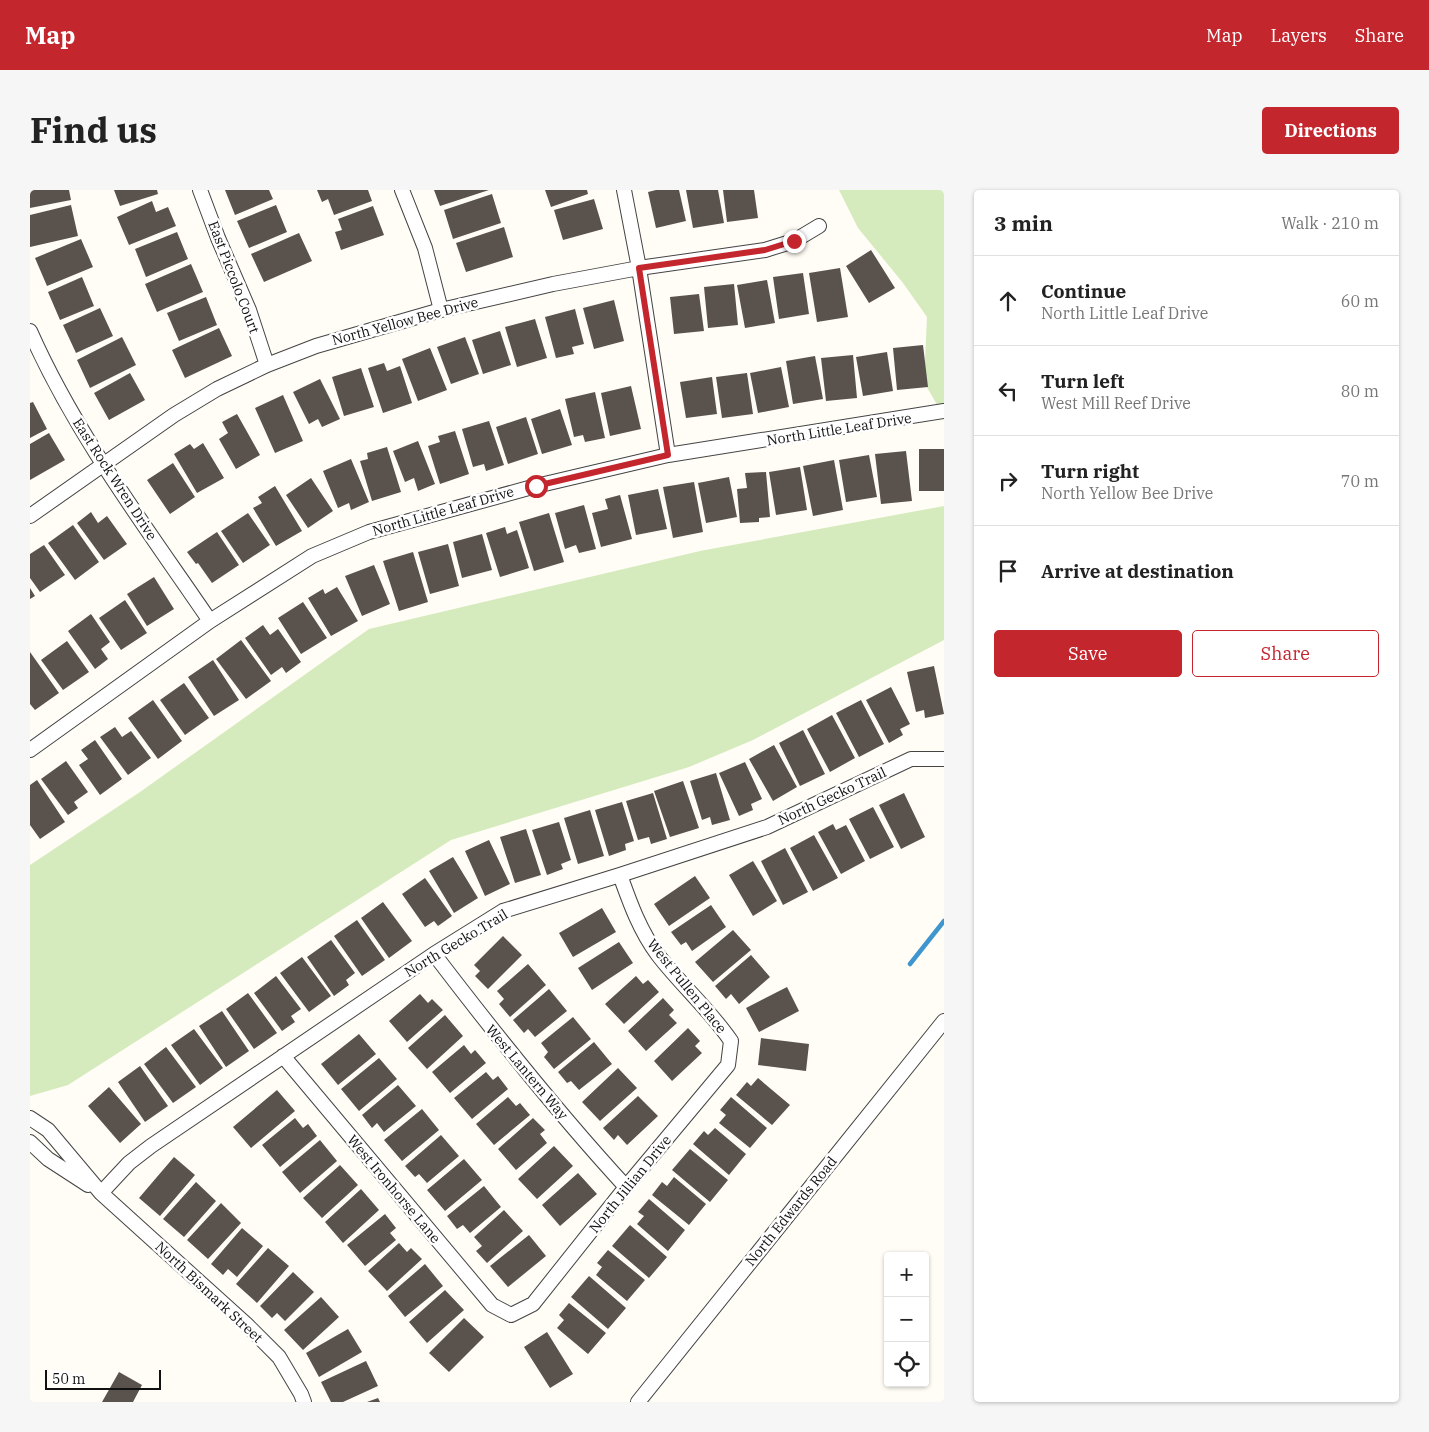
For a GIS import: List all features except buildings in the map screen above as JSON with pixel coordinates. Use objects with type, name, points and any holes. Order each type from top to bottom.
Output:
[{"type":"street","name":"East Piccolo Court","points":[[200,190],[249,310],[267,365]]},
{"type":"street","points":[[402,190],[426,248],[441,310]]},
{"type":"street","points":[[624,190],[639,268],[668,455]]},
{"type":"street","name":"North Yellow Bee Drive","points":[[30,516],[174,415],[217,389],[267,365],[316,346],[441,310],[553,284],[639,268],[765,250],[794,241],[819,226]]},
{"type":"street","name":"East Rock Wren Drive","points":[[30,331],[40,355],[82,431],[210,621]]},
{"type":"street","name":"North Little Leaf Drive","points":[[30,750],[210,621],[312,556],[369,532],[536,486],[668,455],[944,411]]},
{"type":"street","name":"North Gecko Trail","points":[[101,1193],[129,1163],[151,1146],[434,954],[502,911],[767,827],[912,759],[944,760]]},
{"type":"street","name":"West Pullen Place","points":[[620,875],[636,919],[658,955],[717,1020],[731,1041]]},
{"type":"street","name":"West Lantern Way","points":[[434,954],[495,1034],[626,1187]]},
{"type":"street","name":"North Edwards Road","points":[[638,1402],[944,1021]]},
{"type":"street","name":"North Jillian Drive","points":[[511,1315],[533,1304],[626,1187],[728,1065],[731,1041]]},
{"type":"street","name":"West Ironhorse Lane","points":[[283,1056],[492,1305],[511,1315]]},
{"type":"street","points":[[30,1118],[48,1130],[101,1193]]},
{"type":"street","points":[[48,1130],[31,1143],[48,1159],[101,1193]]},
{"type":"street","name":"North Bismark Street","points":[[101,1193],[247,1325],[279,1357],[304,1402]]},
{"type":"green space","points":[[839,190],[944,190],[944,417],[924,382],[927,317],[903,283],[858,228]]},
{"type":"green space","points":[[944,506],[944,640],[753,740],[689,767],[451,840],[68,1085],[30,1096],[30,865],[140,792],[369,629],[700,551]]},
{"type":"waterway","points":[[910,964],[944,921]]},
{"type":"route","points":[[536,486],[668,455],[639,268],[765,250],[794,241]]}]
